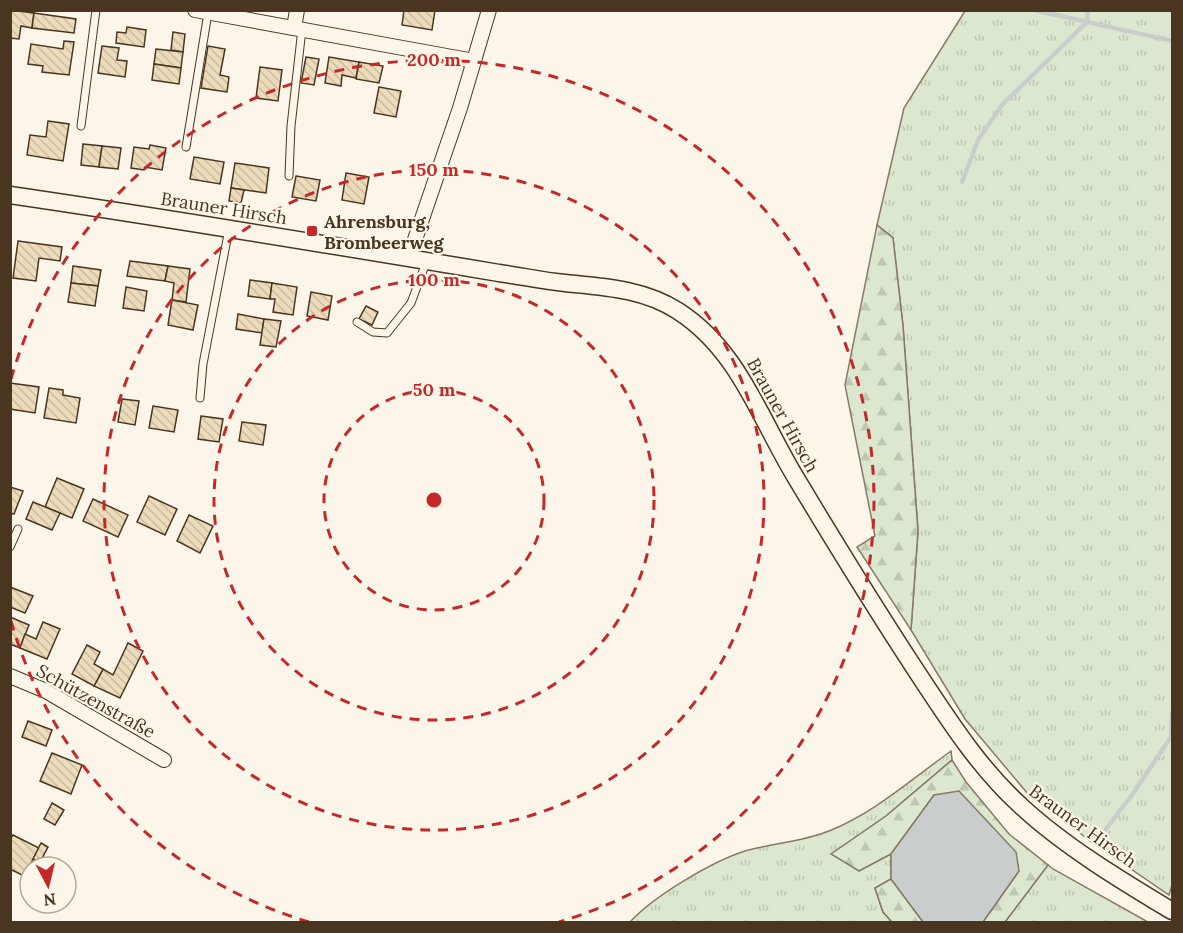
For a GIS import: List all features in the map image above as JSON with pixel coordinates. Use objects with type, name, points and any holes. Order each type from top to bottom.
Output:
[{"type":"street","points":[[297,10],[298,28]]},
{"type":"street","points":[[408,257],[489,10]]},
{"type":"street","points":[[201,12],[474,61]]},
{"type":"street","name":"Brauner Hirsch","points":[[10,195],[229,228],[543,280],[630,291],[663,302],[702,328],[735,366],[794,474],[880,616],[979,760],[1020,806],[1051,831],[1173,912]]},
{"type":"street","name":"Schützenstraße","points":[[10,676],[46,691],[164,760]]},
{"type":"lane","points":[[81,126],[96,10]]},
{"type":"lane","points":[[186,147],[201,12]]},
{"type":"lane","points":[[289,176],[298,28]]},
{"type":"lane","points":[[200,398],[203,364],[229,228]]},
{"type":"lane","points":[[357,322],[373,332],[387,333],[411,303],[427,260]]},
{"type":"lane","points":[[10,547],[18,529]]},
{"type":"green space","points":[[965,11],[1172,11],[1172,885],[1169,895],[1093,843],[1028,794],[965,719],[911,630],[918,531],[903,326],[893,238],[877,225],[904,108]]},
{"type":"green space","points":[[877,225],[893,238],[903,326],[918,531],[911,630],[857,547],[875,536],[845,385]]},
{"type":"green space","points":[[951,751],[952,760],[886,816],[832,854],[859,871],[891,854],[891,879],[875,888],[883,912],[892,922],[630,922],[668,891],[731,856],[808,838],[846,824],[892,795]]},
{"type":"green space","points":[[952,760],[966,782],[1009,834],[1048,865],[1005,922],[983,922],[1019,871],[934,795],[891,854],[859,871],[831,854],[886,816]]},
{"type":"green space","points":[[1048,865],[1053,869],[1148,922],[1005,922]]},
{"type":"green space","points":[[891,879],[923,922],[892,922],[883,912],[875,888]]},
{"type":"shaded area","points":[[959,791],[1016,852],[1019,871],[983,922],[923,922],[891,879],[891,854],[934,795]]},
{"type":"building","points":[[10,10],[34,13],[32,28],[21,26],[19,39],[10,38]]},
{"type":"building","points":[[404,10],[435,10],[432,30],[402,25]]},
{"type":"building","points":[[34,13],[76,19],[74,33],[32,28]]},
{"type":"building","points":[[127,27],[146,30],[144,47],[116,43],[117,32],[126,33]]},
{"type":"building","points":[[173,32],[185,34],[183,52],[171,50]]},
{"type":"building","points":[[64,41],[74,42],[69,75],[42,72],[43,66],[28,64],[31,44],[63,49]]},
{"type":"building","points":[[102,46],[119,48],[117,60],[127,61],[125,77],[98,73]]},
{"type":"building","points":[[208,46],[225,49],[220,75],[229,77],[227,92],[201,88]]},
{"type":"building","points":[[156,49],[183,52],[181,68],[154,64]]},
{"type":"building","points":[[306,57],[319,59],[314,85],[301,83]]},
{"type":"building","points":[[329,57],[359,62],[356,78],[342,75],[341,86],[325,83]]},
{"type":"building","points":[[359,62],[383,66],[379,83],[356,79]]},
{"type":"building","points":[[154,64],[181,68],[179,84],[152,80]]},
{"type":"building","points":[[260,67],[282,70],[278,101],[256,98]]},
{"type":"building","points":[[379,87],[401,91],[396,117],[374,113]]},
{"type":"building","points":[[48,121],[69,124],[63,161],[27,155],[30,135],[46,137]]},
{"type":"building","points":[[83,144],[102,146],[99,167],[81,165]]},
{"type":"building","points":[[150,145],[166,148],[162,170],[145,167],[144,170],[131,168],[134,147],[149,149]]},
{"type":"building","points":[[102,146],[121,148],[118,169],[99,167]]},
{"type":"building","points":[[194,157],[224,162],[220,184],[190,179]]},
{"type":"building","points":[[235,163],[269,168],[266,193],[231,188]]},
{"type":"building","points":[[346,173],[369,177],[364,204],[342,200]]},
{"type":"building","points":[[296,176],[320,180],[316,201],[292,197]]},
{"type":"building","points":[[231,188],[244,190],[241,203],[229,201]]},
{"type":"building","points":[[18,241],[62,247],[60,261],[39,258],[36,281],[13,278]]},
{"type":"building","points":[[130,261],[168,266],[165,281],[127,276]]},
{"type":"building","points":[[73,266],[101,270],[98,286],[71,283]]},
{"type":"building","points":[[168,266],[190,269],[186,302],[172,300],[174,283],[165,281]]},
{"type":"building","points":[[250,280],[272,283],[270,299],[248,296]]},
{"type":"building","points":[[71,283],[98,286],[95,306],[68,302]]},
{"type":"building","points":[[272,283],[297,287],[293,315],[273,312],[275,299],[270,299]]},
{"type":"building","points":[[126,287],[147,291],[144,311],[123,308]]},
{"type":"building","points":[[311,292],[332,296],[328,320],[307,316]]},
{"type":"building","points":[[172,300],[198,305],[193,330],[168,325]]},
{"type":"building","points":[[366,306],[378,312],[372,325],[359,319]]},
{"type":"building","points":[[238,314],[264,319],[262,333],[236,329]]},
{"type":"building","points":[[264,319],[281,321],[276,347],[260,345]]},
{"type":"building","points":[[10,383],[39,387],[35,413],[10,409]]},
{"type":"building","points":[[49,388],[63,390],[63,395],[80,398],[76,423],[44,418]]},
{"type":"building","points":[[122,399],[139,401],[135,425],[118,422]]},
{"type":"building","points":[[153,406],[178,410],[174,432],[149,428]]},
{"type":"building","points":[[201,416],[223,419],[219,442],[198,439]]},
{"type":"building","points":[[242,422],[266,425],[263,445],[239,441]]},
{"type":"building","points":[[57,478],[84,489],[72,518],[45,507]]},
{"type":"building","points":[[10,487],[23,491],[14,514],[10,513]]},
{"type":"building","points":[[149,496],[177,509],[165,535],[137,522]]},
{"type":"building","points":[[93,499],[128,515],[118,537],[83,521]]},
{"type":"building","points":[[33,502],[60,513],[52,530],[26,519]]},
{"type":"building","points":[[189,515],[213,526],[200,553],[177,541]]},
{"type":"building","points":[[10,587],[33,596],[25,613],[10,607]]},
{"type":"building","points":[[10,617],[29,625],[20,648],[10,644]]},
{"type":"building","points":[[43,622],[60,629],[47,659],[20,648],[25,634],[36,639]]},
{"type":"building","points":[[128,643],[143,651],[120,698],[94,686],[103,669],[113,675]]},
{"type":"building","points":[[87,645],[100,652],[94,664],[103,669],[94,686],[72,674]]},
{"type":"building","points":[[28,721],[52,730],[46,746],[22,737]]},
{"type":"building","points":[[52,753],[82,765],[71,794],[40,781]]},
{"type":"building","points":[[52,803],[64,810],[55,825],[44,819]]},
{"type":"building","points":[[13,835],[39,848],[35,855],[18,855],[18,873],[10,869],[10,839]]},
{"type":"building","points":[[41,843],[48,847],[44,855],[35,855]]},
{"type":"waterway","points":[[1034,10],[1172,41]]},
{"type":"waterway","points":[[962,182],[978,140],[1002,105],[1087,22],[1088,10]]},
{"type":"waterway","points":[[1106,829],[1171,737],[1172,713]]},
{"type":"place","name":"Ahrensburg, Brombeerweg","points":[[312,231]]}]
